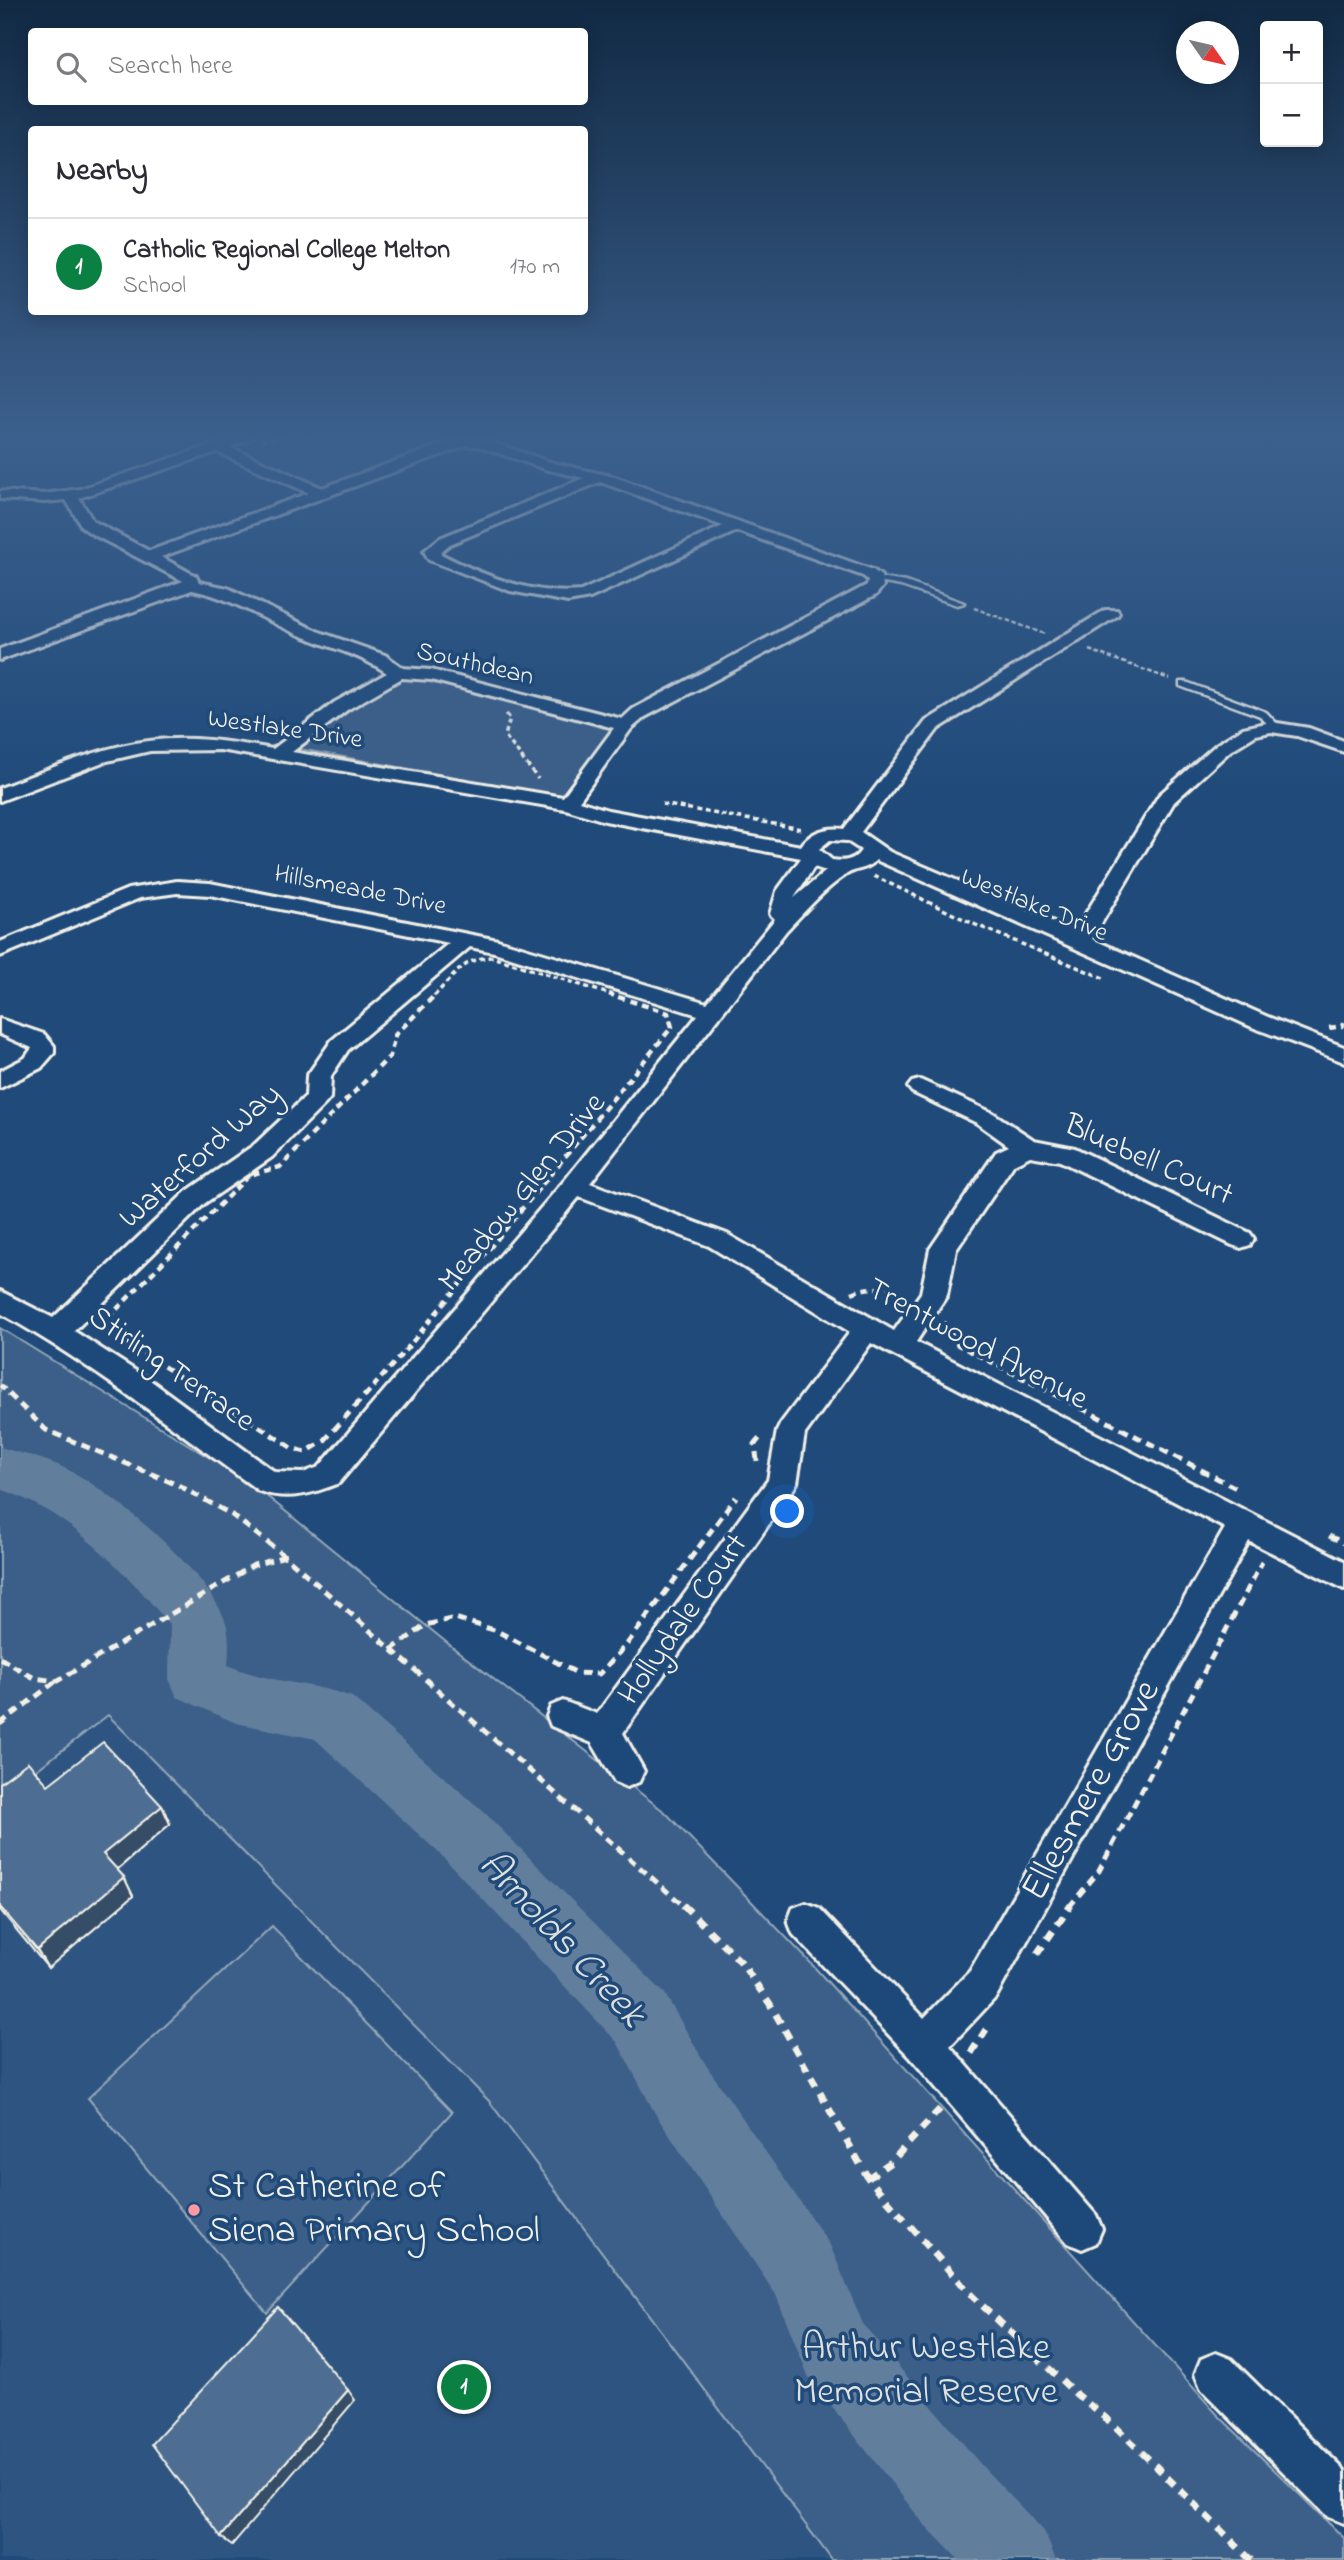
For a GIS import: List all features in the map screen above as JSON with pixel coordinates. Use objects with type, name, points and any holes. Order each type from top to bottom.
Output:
[{"type":"street","name":"Southdean","points":[[147,557],[191,579],[191,585],[222,591],[311,634],[390,664],[399,673],[431,675],[625,725]]},
{"type":"street","points":[[435,557],[548,596],[567,598],[584,595],[666,557]]},
{"type":"street","points":[[568,804],[625,725],[639,713],[870,592],[875,583],[868,573],[826,557]]},
{"type":"street","points":[[0,655],[191,585]]},
{"type":"street","points":[[827,835],[858,840],[932,725],[1111,613]]},
{"type":"street","points":[[279,753],[341,706],[399,673]]},
{"type":"street","points":[[1079,942],[1166,799],[1185,779],[1245,733],[1262,727],[1276,728],[1312,735],[1344,747]]},
{"type":"street","name":"Westlake Drive","points":[[0,794],[97,758],[149,746],[220,745],[279,753],[568,804],[605,815],[779,846],[842,870],[882,874],[1066,953],[1198,997]]},
{"type":"street","name":"Westlake Drive","points":[[568,804],[606,804],[797,835],[827,835]]},
{"type":"street","name":"Meadow Glen Drive","points":[[779,927],[780,904],[811,856],[810,845],[827,835]]},
{"type":"street","name":"Meadow Glen Drive","points":[[304,1485],[329,1475],[355,1447],[574,1186],[779,927],[812,891],[870,855],[858,840]]},
{"type":"street","name":"Westlake Drive","points":[[858,840],[883,856],[1198,997],[1344,1055]]},
{"type":"street","name":"Hillsmeade Drive","points":[[0,950],[135,893],[177,887],[210,889],[466,949],[498,946],[712,1012]]},
{"type":"street","name":"Waterford Way","points":[[56,1332],[196,1198],[232,1170],[263,1151],[293,1125],[318,1098],[319,1076],[340,1045],[466,949]]},
{"type":"street","points":[[0,1026],[36,1039],[43,1046],[43,1053],[33,1063],[0,1081]]},
{"type":"street","name":"Bluebell Court","points":[[920,1087],[985,1118],[1027,1147],[1066,1154],[1241,1239]]},
{"type":"street","name":"Bluebell Court","points":[[900,1344],[934,1295],[943,1249],[1005,1158],[1027,1147]]},
{"type":"street","name":"Trentwood Avenue","points":[[574,1186],[718,1240],[867,1329],[1254,1518],[1344,1576]]},
{"type":"street","name":"Stirling Terrace","points":[[0,1301],[56,1332],[140,1388],[269,1483],[304,1485]]},
{"type":"street","name":"Hollydale Court","points":[[604,1732],[782,1483],[791,1431],[867,1329]]},
{"type":"street","name":"Ellesmere Grove","points":[[924,2045],[983,1984],[1254,1518]]},
{"type":"street","name":"Hollydale Court","points":[[563,1716],[604,1732],[627,1771]]},
{"type":"street","points":[[806,1921],[924,2045],[1082,2229]]},
{"type":"street","points":[[1216,2374],[1344,2501]]},
{"type":"lane","points":[[875,583],[903,584],[960,603]]},
{"type":"lane","points":[[1183,684],[1263,714],[1276,728]]},
{"type":"path","points":[[960,603],[1183,684]]},
{"type":"path","points":[[505,736],[539,780]]},
{"type":"path","points":[[842,870],[873,876],[976,925],[1112,982]]},
{"type":"path","points":[[466,949],[668,1013],[672,1027],[404,1352],[324,1441],[306,1451],[294,1449],[110,1332],[111,1315],[249,1175],[280,1167],[390,1056],[395,1035],[470,960],[466,949]]},
{"type":"path","points":[[834,1310],[855,1291],[869,1287],[885,1288],[928,1304],[942,1317],[958,1345],[1254,1518],[1262,1561],[1099,1871],[1071,1905],[1033,1961]]},
{"type":"path","points":[[0,1385],[46,1430],[178,1485],[232,1515],[285,1556],[714,1933],[741,1962],[770,2004],[868,2178],[969,2293],[1075,2393],[1114,2425],[1251,2560]]},
{"type":"path","points":[[758,1467],[755,1444],[763,1433]]},
{"type":"path","points":[[390,1650],[426,1625],[455,1618],[497,1631],[577,1673],[599,1674],[627,1644],[742,1489]]},
{"type":"path","points":[[0,1724],[57,1681],[254,1565],[285,1556]]},
{"type":"path","points":[[0,1658],[32,1678],[45,1682],[57,1681]]},
{"type":"path","points":[[868,2178],[891,2162],[935,2117],[958,2085],[966,2060],[995,2017]]},
{"type":"shaded area","points":[[108,1714],[489,2101],[832,2560],[0,2560],[0,1798]]},
{"type":"green space","points":[[404,678],[420,678],[613,728],[561,796],[288,747],[307,743],[349,710]]},
{"type":"green space","name":"Arthur Westlake Memorial Reserve","points":[[0,1328],[252,1484],[451,1646],[666,1813],[807,1959],[1217,2414],[1344,2538],[1344,2560],[832,2560],[489,2101],[108,1715],[0,1798]]},
{"type":"green space","points":[[272,1926],[452,2112],[267,2313],[88,2098]]},
{"type":"building","points":[[103,1742],[162,1806],[103,1854],[124,1877],[37,1950],[0,1907],[0,1783],[28,1762],[48,1785]]},
{"type":"building","points":[[278,2307],[348,2390],[221,2537],[152,2444]]},
{"type":"waterway","name":"Arnolds Creek","points":[[0,1468],[43,1482],[69,1497],[110,1529],[175,1591],[190,1608],[199,1627],[198,1679],[236,1697],[331,1716],[462,1833],[641,2018],[681,2090],[804,2271],[836,2351],[953,2495],[1015,2560]]},
{"type":"place","name":"St Catherine of Siena Primary School","points":[[194,2210]]},
{"type":"place","name":"Catholic Regional College Melton","points":[[464,2387]]}]
